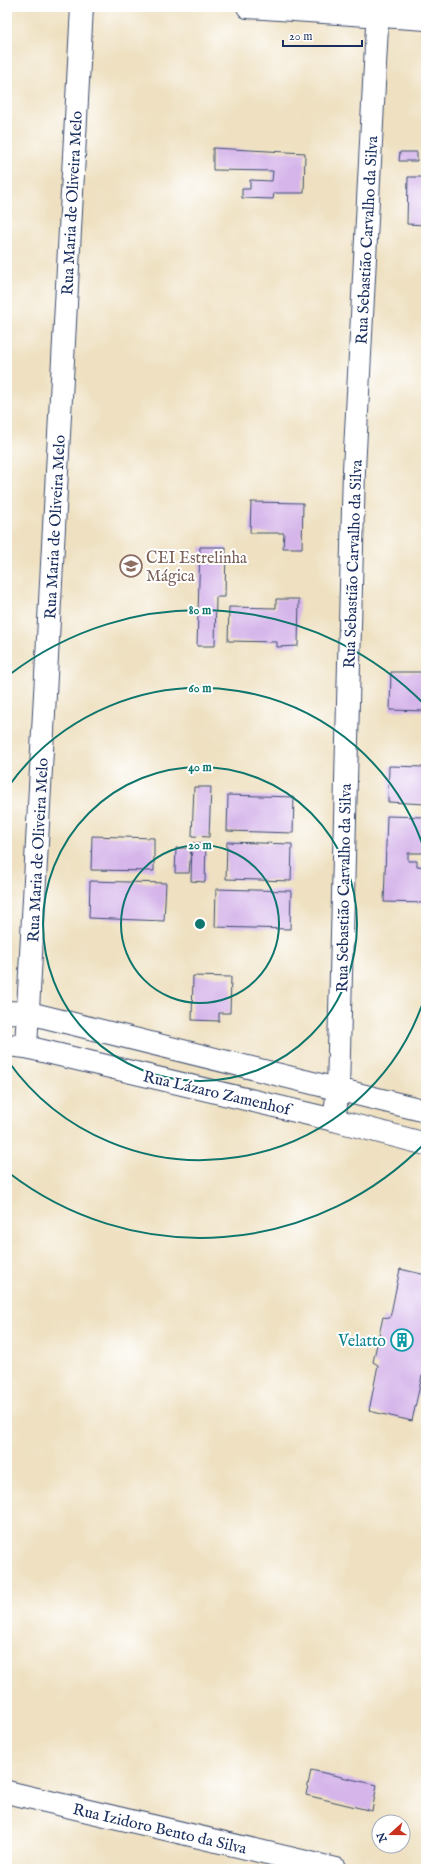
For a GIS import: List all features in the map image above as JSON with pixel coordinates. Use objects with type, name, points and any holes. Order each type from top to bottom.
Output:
[{"type":"street","name":"Rua Maria de Oliveira Melo","points":[[16,1046],[29,1013],[82,7]]},
{"type":"street","points":[[248,7],[377,12],[426,19]]},
{"type":"street","name":"Rua Sebastião Carvalho da Silva","points":[[334,1120],[338,1090],[354,470],[377,12]]},
{"type":"street","name":"Rua Lázaro Zamenhof","points":[[7,1012],[29,1013],[426,1111]]},
{"type":"street","name":"Rua Lázaro Zamenhof","points":[[16,1046],[334,1120],[426,1144]]},
{"type":"street","name":"Rua Izidoro Bento da Silva","points":[[7,1792],[336,1869]]},
{"type":"building","points":[[213,148],[305,153],[304,193],[274,193],[273,199],[242,198],[242,189],[250,189],[250,180],[272,181],[273,171],[213,170]]},
{"type":"building","points":[[400,152],[417,152],[417,161],[399,161]]},
{"type":"building","points":[[408,177],[426,177],[426,225],[407,224]]},
{"type":"building","points":[[251,502],[303,503],[302,548],[283,548],[284,533],[250,533]]},
{"type":"building","points":[[200,547],[226,547],[225,597],[216,597],[215,646],[197,646]]},
{"type":"building","points":[[276,599],[299,599],[298,646],[277,647],[277,642],[228,641],[229,607],[276,608]]},
{"type":"building","points":[[391,672],[426,672],[426,711],[390,710]]},
{"type":"building","points":[[389,766],[426,767],[426,804],[388,802]]},
{"type":"building","points":[[194,787],[211,787],[209,837],[192,836]]},
{"type":"building","points":[[228,795],[294,797],[293,833],[227,831]]},
{"type":"building","points":[[387,816],[426,817],[426,853],[408,853],[408,861],[417,861],[417,866],[426,867],[426,903],[384,902]]},
{"type":"building","points":[[92,836],[154,838],[154,871],[91,870]]},
{"type":"building","points":[[227,842],[292,844],[291,881],[226,879]]},
{"type":"building","points":[[192,843],[206,843],[205,882],[191,881]]},
{"type":"building","points":[[176,848],[191,848],[189,873],[175,873]]},
{"type":"building","points":[[90,881],[166,883],[164,921],[89,918]]},
{"type":"building","points":[[216,889],[291,891],[290,929],[215,927]]},
{"type":"building","points":[[193,976],[231,977],[230,1013],[219,1013],[219,1021],[192,1020]]},
{"type":"building","name":"Velatto","points":[[400,1269],[426,1275],[426,1377],[422,1376],[412,1421],[369,1411],[378,1365],[373,1362],[383,1317],[390,1318]]},
{"type":"building","points":[[311,1770],[377,1785],[372,1811],[306,1795]]},
{"type":"place","name":"CEI Estrelinha Mágica","points":[[131,566]]},
{"type":"place","name":"Velatto","points":[[402,1340]]}]
